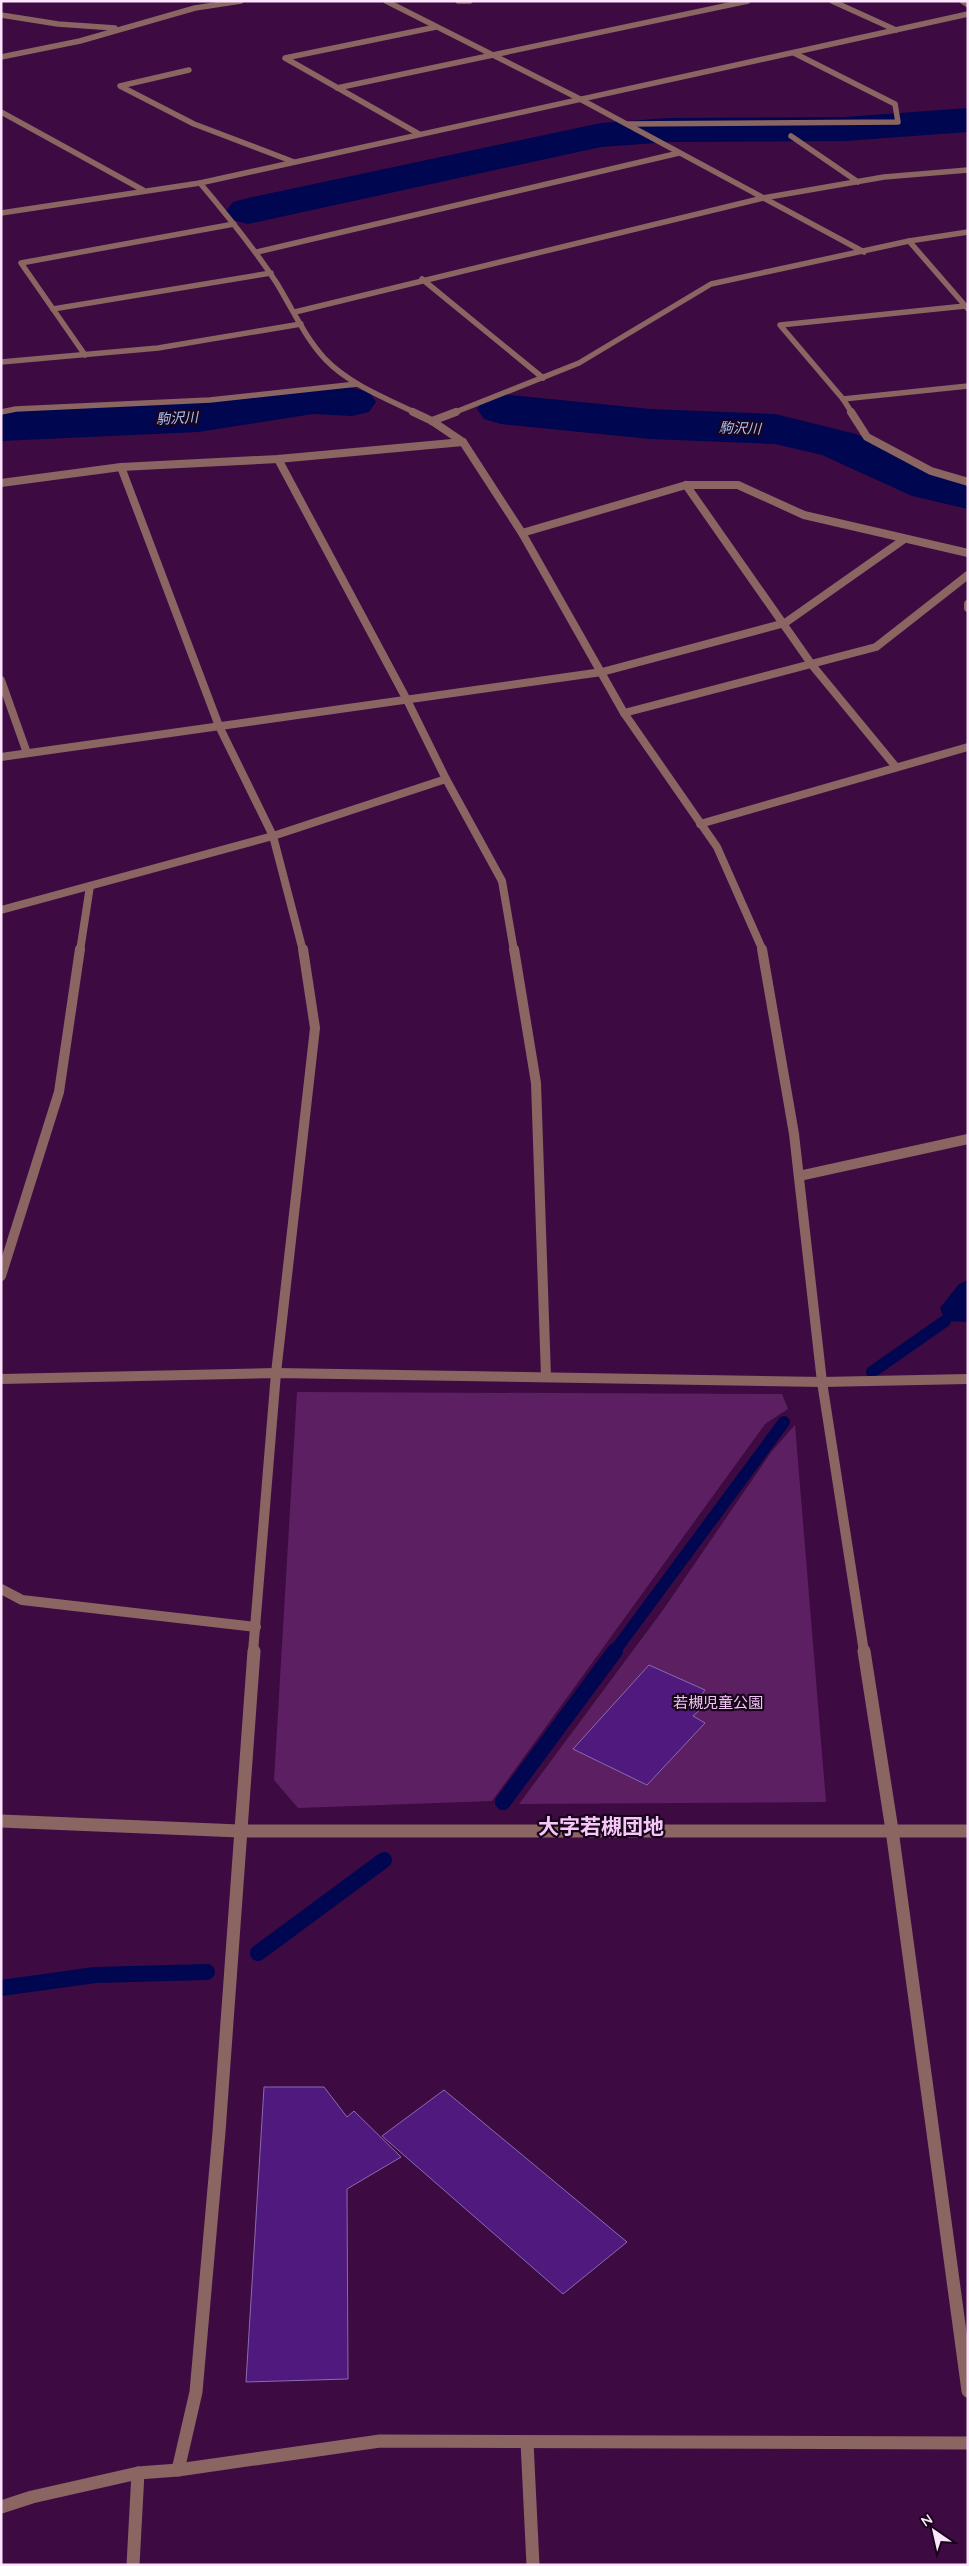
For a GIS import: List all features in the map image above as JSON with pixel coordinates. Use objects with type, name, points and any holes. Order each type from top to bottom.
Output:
[{"type":"street","points":[[1,57],[80,41],[195,8],[240,1]]},
{"type":"street","points":[[386,1],[494,54],[864,252]]},
{"type":"street","points":[[458,1],[470,1]]},
{"type":"street","points":[[338,88],[748,1]]},
{"type":"street","points":[[832,1],[896,30]]},
{"type":"street","points":[[962,1],[968,5]]},
{"type":"street","points":[[189,4],[195,8]]},
{"type":"street","points":[[1,213],[143,190],[200,183],[968,14]]},
{"type":"street","points":[[1,15],[58,24],[121,28]]},
{"type":"street","points":[[418,134],[285,58],[436,27]]},
{"type":"street","points":[[626,124],[898,122],[895,104],[794,53]]},
{"type":"street","points":[[189,70],[120,86],[194,124],[294,162]]},
{"type":"street","points":[[1,112],[143,190]]},
{"type":"street","points":[[791,136],[858,182]]},
{"type":"street","points":[[257,252],[679,153]]},
{"type":"street","points":[[295,312],[422,279],[762,198],[884,177],[968,170]]},
{"type":"street","points":[[200,183],[257,252],[295,312],[305,335],[326,360],[357,384],[432,421],[463,442],[522,533],[624,713],[717,848],[762,951],[794,1134],[822,1382],[892,1830],[968,2391]]},
{"type":"street","points":[[1,204],[13,211]]},
{"type":"street","points":[[85,355],[21,263],[234,224]]},
{"type":"street","points":[[432,421],[579,364],[711,284],[910,242],[968,232]]},
{"type":"street","points":[[910,242],[966,307]]},
{"type":"street","points":[[53,309],[271,273]]},
{"type":"street","points":[[422,279],[543,378]]},
{"type":"street","points":[[966,307],[780,326],[843,399],[867,437],[930,472],[968,482]]},
{"type":"street","points":[[1,362],[158,348],[301,324]]},
{"type":"street","points":[[1,412],[16,409],[210,400],[357,384]]},
{"type":"street","points":[[843,399],[968,386]]},
{"type":"street","points":[[1,483],[121,467],[278,459],[463,442]]},
{"type":"street","points":[[278,459],[407,700],[446,779],[502,881],[536,1083],[546,1376]]},
{"type":"street","points":[[121,467],[219,726],[273,836],[300,933],[315,1028],[276,1373],[239,1831],[219,2132],[196,2392],[178,2470]]},
{"type":"street","points":[[522,533],[686,485],[738,485],[804,515],[903,540],[968,553]]},
{"type":"street","points":[[686,485],[785,623],[812,664],[896,767]]},
{"type":"street","points":[[1,757],[602,672],[785,623],[903,540]]},
{"type":"street","points":[[624,713],[876,647],[968,575]]},
{"type":"street","points":[[1,680],[26,754]]},
{"type":"street","points":[[700,824],[968,746]]},
{"type":"street","points":[[1,910],[273,836],[446,779]]},
{"type":"street","points":[[1,1276],[59,1092],[90,886]]},
{"type":"street","points":[[799,1176],[968,1138]]},
{"type":"street","points":[[1,1379],[276,1373],[822,1382],[968,1379]]},
{"type":"street","points":[[1,1589],[22,1600],[256,1627]]},
{"type":"street","points":[[1,1821],[239,1831],[968,1831]]},
{"type":"street","points":[[1,2507],[32,2497],[138,2473],[178,2470],[380,2441],[968,2443]]},
{"type":"street","points":[[527,2442],[533,2565]]},
{"type":"street","points":[[134,2565],[138,2473]]},
{"type":"green space","points":[[297,1392],[782,1394],[788,1409],[765,1424],[492,1801],[298,1808],[274,1780]]},
{"type":"green space","name":"若槻児童公園","points":[[795,1425],[826,1802],[519,1804],[663,1610],[772,1451]]},
{"type":"shaded area","points":[[968,1280],[968,1322],[945,1321],[940,1308],[959,1284]]},
{"type":"building","points":[[649,1665],[705,1690],[696,1701],[703,1707],[693,1716],[705,1723],[647,1785],[573,1749]]},
{"type":"building","points":[[264,2087],[324,2087],[347,2117],[354,2111],[401,2157],[347,2189],[348,2379],[246,2382]]},
{"type":"building","points":[[444,2090],[627,2242],[563,2294],[382,2136]]},
{"type":"waterway","points":[[248,211],[601,135],[669,130],[845,129],[968,120]]},
{"type":"waterway","name":"駒沢川","points":[[1,426],[31,423],[198,417],[313,400],[352,402]]},
{"type":"waterway","name":"駒沢川","points":[[501,409],[650,424],[775,429],[839,444],[930,485],[968,494]]},
{"type":"waterway","points":[[872,1372],[945,1321]]},
{"type":"waterway","points":[[614,1652],[784,1422]]},
{"type":"waterway","points":[[503,1802],[615,1651]]},
{"type":"waterway","points":[[258,1953],[384,1860]]},
{"type":"waterway","points":[[1,1988],[95,1975],[207,1972]]},
{"type":"district","name":"大字若槻団地","points":[[601,1827]]}]
